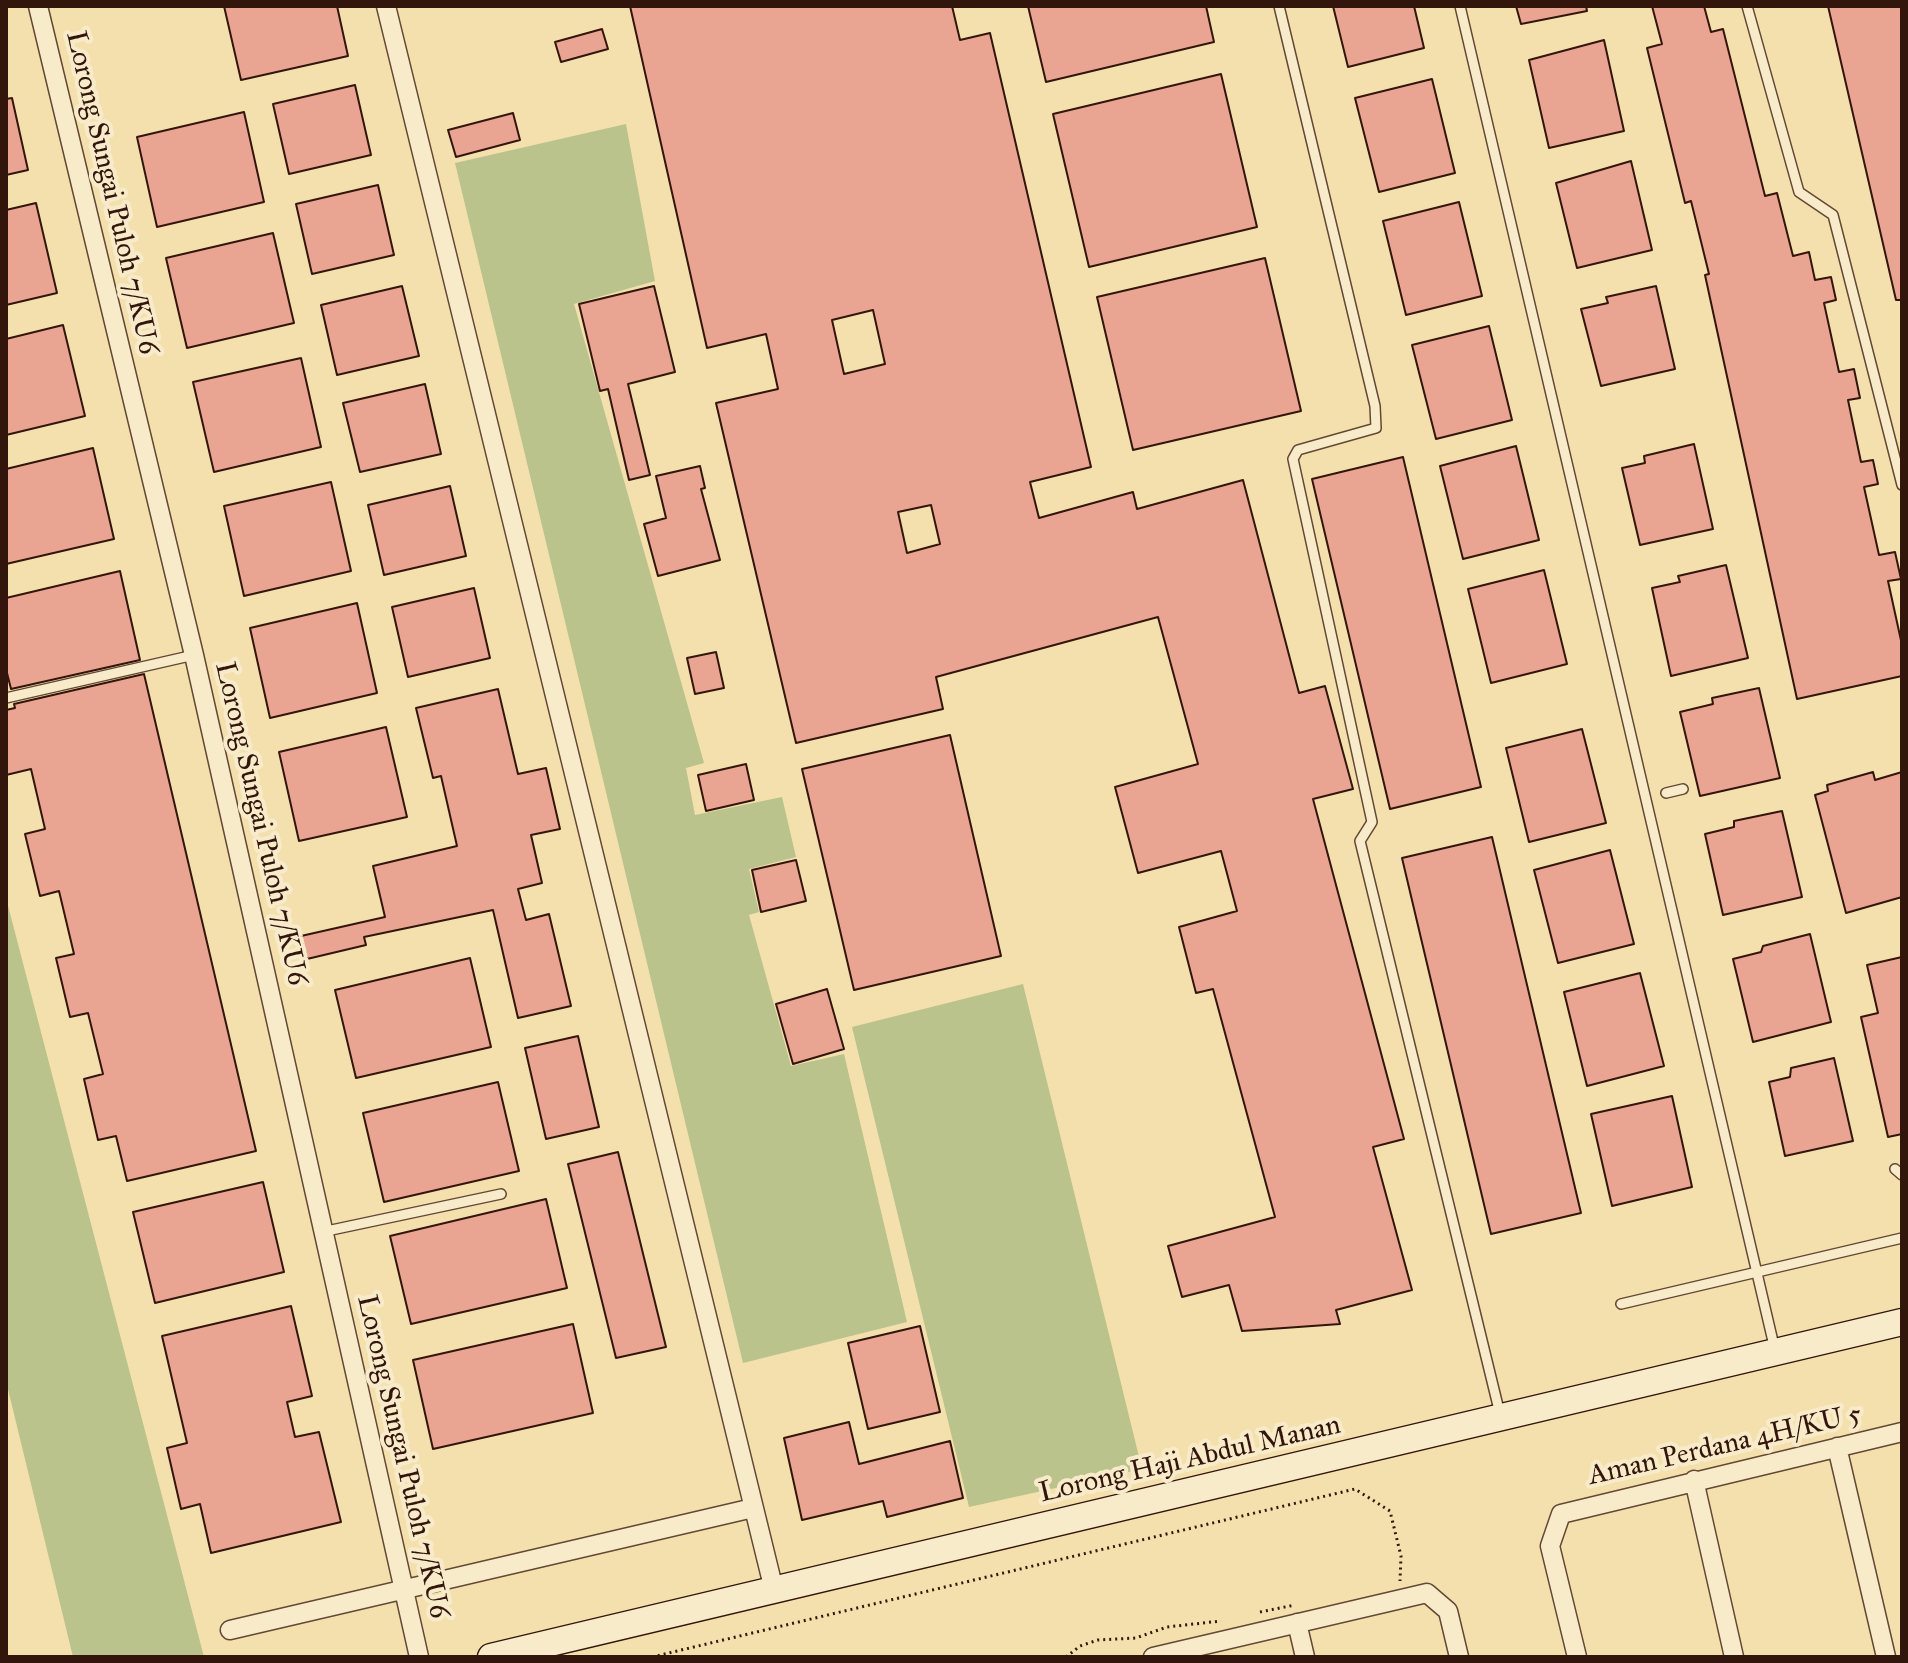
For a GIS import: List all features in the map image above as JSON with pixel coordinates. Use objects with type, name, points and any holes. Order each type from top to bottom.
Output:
[{"type":"street","name":"Lorong Sungai Puloh 7/KU6","points":[[38,6],[194,655],[419,1657]]},
{"type":"street","points":[[386,6],[774,1590]]},
{"type":"street","name":"Lorong Haji Abdul Manan","points":[[491,1657],[1902,1322]]},
{"type":"street","name":"Aman Perdana 4H/KU 5","points":[[1577,1657],[1550,1546],[1561,1514],[1902,1432]]},
{"type":"street","points":[[1837,1447],[1886,1657]]},
{"type":"street","points":[[1694,1480],[1734,1657]]},
{"type":"street","points":[[230,1630],[753,1508]]},
{"type":"street","points":[[1153,1657],[1427,1593],[1448,1611],[1459,1657]]},
{"type":"street","points":[[1297,1623],[1305,1657]]},
{"type":"lane","points":[[1279,6],[1375,406],[1376,428],[1298,450],[1293,459],[1372,822],[1360,841],[1501,1418]]},
{"type":"lane","points":[[1460,6],[1775,1352]]},
{"type":"lane","points":[[1747,6],[1799,192],[1833,215],[1902,485]]},
{"type":"lane","points":[[6,698],[194,655]]},
{"type":"lane","points":[[1666,793],[1683,789]]},
{"type":"lane","points":[[322,1232],[501,1194]]},
{"type":"lane","points":[[1621,1304],[1902,1238]]},
{"type":"path","points":[[652,1657],[1355,1489],[1390,1511],[1401,1556],[1400,1583]]},
{"type":"path","points":[[1257,1613],[1282,1605],[1306,1604]]},
{"type":"path","points":[[1066,1657],[1080,1646],[1098,1640],[1136,1638],[1167,1627],[1232,1620]]},
{"type":"green space","points":[[626,124],[655,281],[574,304],[704,763],[686,768],[695,815],[782,797],[796,857],[749,869],[759,912],[749,915],[791,1066],[844,1054],[907,1322],[743,1363],[455,163]]},
{"type":"green space","points":[[6,898],[204,1657],[73,1657],[6,1381]]},
{"type":"green space","points":[[1023,984],[1142,1469],[969,1507],[852,1027]]},
{"type":"building","points":[[224,6],[337,6],[348,56],[241,80]]},
{"type":"building","points":[[630,6],[952,6],[960,40],[990,33],[1091,467],[1030,482],[1039,518],[1133,492],[1137,509],[1243,480],[1299,693],[1325,686],[1353,789],[1313,799],[1404,1139],[1373,1147],[1412,1290],[1336,1310],[1340,1324],[1242,1331],[1229,1285],[1182,1297],[1168,1246],[1275,1217],[1213,989],[1196,993],[1179,927],[1237,911],[1221,851],[1138,873],[1115,787],[1198,764],[1158,617],[936,677],[943,709],[796,743],[716,403],[778,389],[766,334],[707,348]],"holes":[[[873,310],[885,364],[844,374],[832,320]],[[931,505],[940,544],[907,553],[898,512]]]},
{"type":"building","points":[[1028,6],[1206,6],[1214,42],[1046,82]]},
{"type":"building","points":[[1333,6],[1414,6],[1424,48],[1348,67]]},
{"type":"building","points":[[1516,6],[1586,6],[1587,11],[1521,24]]},
{"type":"building","points":[[1652,6],[1704,6],[1711,32],[1723,29],[1765,196],[1777,193],[1793,256],[1809,252],[1815,280],[1831,277],[1836,300],[1824,303],[1839,372],[1854,369],[1860,398],[1848,400],[1861,462],[1873,460],[1878,484],[1864,487],[1879,555],[1895,552],[1901,579],[1888,581],[1902,645],[1902,676],[1797,699],[1705,275],[1709,274],[1691,201],[1685,203],[1647,48],[1662,44]]},
{"type":"building","points":[[1828,6],[1902,6],[1902,300],[1896,300]]},
{"type":"building","points":[[602,29],[608,49],[561,62],[555,42]]},
{"type":"building","points":[[1604,40],[1624,131],[1549,148],[1529,60]]},
{"type":"building","points":[[1221,74],[1257,227],[1089,267],[1053,114]]},
{"type":"building","points":[[1432,79],[1455,173],[1379,192],[1355,98]]},
{"type":"building","points":[[355,85],[371,155],[289,174],[273,104]]},
{"type":"building","points":[[12,98],[28,170],[6,175],[6,99]]},
{"type":"building","points":[[244,112],[264,202],[157,227],[137,137]]},
{"type":"building","points":[[513,113],[520,140],[456,157],[448,130]]},
{"type":"building","points":[[1631,161],[1652,250],[1577,268],[1556,183]]},
{"type":"building","points":[[378,185],[394,255],[312,274],[296,204]]},
{"type":"building","points":[[1459,202],[1482,296],[1406,315],[1383,221]]},
{"type":"building","points":[[36,203],[57,293],[6,305],[6,210]]},
{"type":"building","points":[[273,233],[294,323],[187,348],[166,258]]},
{"type":"building","points":[[1265,258],[1301,411],[1133,450],[1097,297]]},
{"type":"building","points":[[402,286],[419,356],[337,375],[321,305]]},
{"type":"building","points":[[654,286],[675,372],[628,384],[650,475],[629,480],[608,389],[600,391],[579,304]]},
{"type":"building","points":[[1656,286],[1675,369],[1601,386],[1581,309],[1608,303],[1606,297]]},
{"type":"building","points":[[63,325],[85,416],[6,435],[6,339]]},
{"type":"building","points":[[1489,326],[1512,420],[1436,439],[1412,345]]},
{"type":"building","points":[[301,358],[321,447],[214,472],[193,382]]},
{"type":"building","points":[[425,384],[441,454],[360,472],[343,403]]},
{"type":"building","points":[[1694,444],[1713,529],[1640,545],[1622,468],[1645,463],[1644,456]]},
{"type":"building","points":[[1516,446],[1539,540],[1463,559],[1440,466]]},
{"type":"building","points":[[93,448],[114,539],[6,564],[6,469]]},
{"type":"building","points":[[1403,457],[1481,787],[1390,809],[1312,479]]},
{"type":"building","points":[[700,466],[705,488],[701,489],[720,560],[658,576],[644,524],[666,518],[656,476]]},
{"type":"building","points":[[331,482],[351,571],[244,596],[224,506]]},
{"type":"building","points":[[450,486],[466,556],[384,575],[368,505]]},
{"type":"building","points":[[1726,565],[1748,658],[1671,676],[1652,588],[1680,582],[1678,576]]},
{"type":"building","points":[[1544,570],[1567,664],[1491,683],[1468,589]]},
{"type":"building","points":[[120,571],[140,660],[11,689],[6,669],[6,598]]},
{"type":"building","points":[[474,588],[490,658],[408,677],[392,607]]},
{"type":"building","points":[[357,603],[377,693],[270,718],[250,628]]},
{"type":"building","points":[[716,652],[724,688],[695,694],[687,658]]},
{"type":"building","points":[[144,674],[256,1151],[127,1181],[116,1136],[98,1140],[84,1079],[103,1074],[88,1013],[70,1017],[56,958],[74,954],[59,891],[40,896],[25,834],[45,829],[31,769],[6,775],[6,710],[15,708],[14,704]]},
{"type":"building","points":[[1759,688],[1780,778],[1700,796],[1680,712],[1713,704],[1712,698]]},
{"type":"building","points":[[498,689],[518,774],[546,768],[560,829],[531,835],[542,883],[518,889],[526,920],[549,914],[571,1006],[518,1018],[493,910],[364,937],[366,945],[307,959],[301,936],[385,917],[373,866],[457,846],[441,776],[433,778],[416,708]]},
{"type":"building","points":[[386,727],[407,817],[299,841],[279,752]]},
{"type":"building","points":[[1582,729],[1606,823],[1529,842],[1506,748]]},
{"type":"building","points":[[950,735],[1001,956],[854,990],[802,769]]},
{"type":"building","points":[[746,764],[754,800],[706,811],[698,775]]},
{"type":"building","points":[[1873,772],[1875,780],[1902,772],[1902,897],[1846,913],[1815,795],[1828,791],[1827,785]]},
{"type":"building","points":[[1782,811],[1802,897],[1723,915],[1705,834],[1734,827],[1734,821]]},
{"type":"building","points":[[1492,837],[1581,1213],[1491,1234],[1402,858]]},
{"type":"building","points":[[1610,850],[1634,944],[1558,963],[1534,870]]},
{"type":"building","points":[[796,860],[806,901],[761,912],[752,870]]},
{"type":"building","points":[[1810,934],[1831,1022],[1753,1042],[1733,959],[1761,952],[1763,946]]},
{"type":"building","points":[[1902,957],[1902,1134],[1888,1137],[1861,1017],[1878,1013],[1867,965]]},
{"type":"building","points":[[470,958],[491,1047],[356,1078],[335,990]]},
{"type":"building","points":[[1640,973],[1664,1066],[1587,1086],[1564,992]]},
{"type":"building","points":[[827,989],[844,1049],[793,1064],[776,1004]]},
{"type":"building","points":[[578,1036],[599,1127],[546,1139],[525,1048]]},
{"type":"building","points":[[1834,1058],[1853,1141],[1785,1156],[1769,1082],[1790,1077],[1791,1068]]},
{"type":"building","points":[[498,1082],[519,1171],[384,1202],[363,1113]]},
{"type":"building","points":[[1672,1096],[1692,1187],[1612,1206],[1591,1114]]},
{"type":"building","points":[[618,1152],[666,1347],[616,1358],[568,1164]]},
{"type":"building","points":[[263,1182],[284,1272],[155,1303],[133,1212]]},
{"type":"building","points":[[546,1199],[567,1288],[411,1324],[390,1236]]},
{"type":"building","points":[[291,1306],[312,1396],[287,1402],[295,1437],[319,1432],[341,1522],[211,1553],[200,1504],[181,1509],[167,1448],[187,1443],[162,1336]]},
{"type":"building","points":[[573,1324],[593,1413],[433,1449],[413,1360]]},
{"type":"building","points":[[920,1326],[940,1412],[868,1429],[848,1343]]},
{"type":"building","points":[[849,1422],[859,1464],[950,1441],[963,1498],[887,1517],[883,1501],[802,1520],[784,1438]]}]
